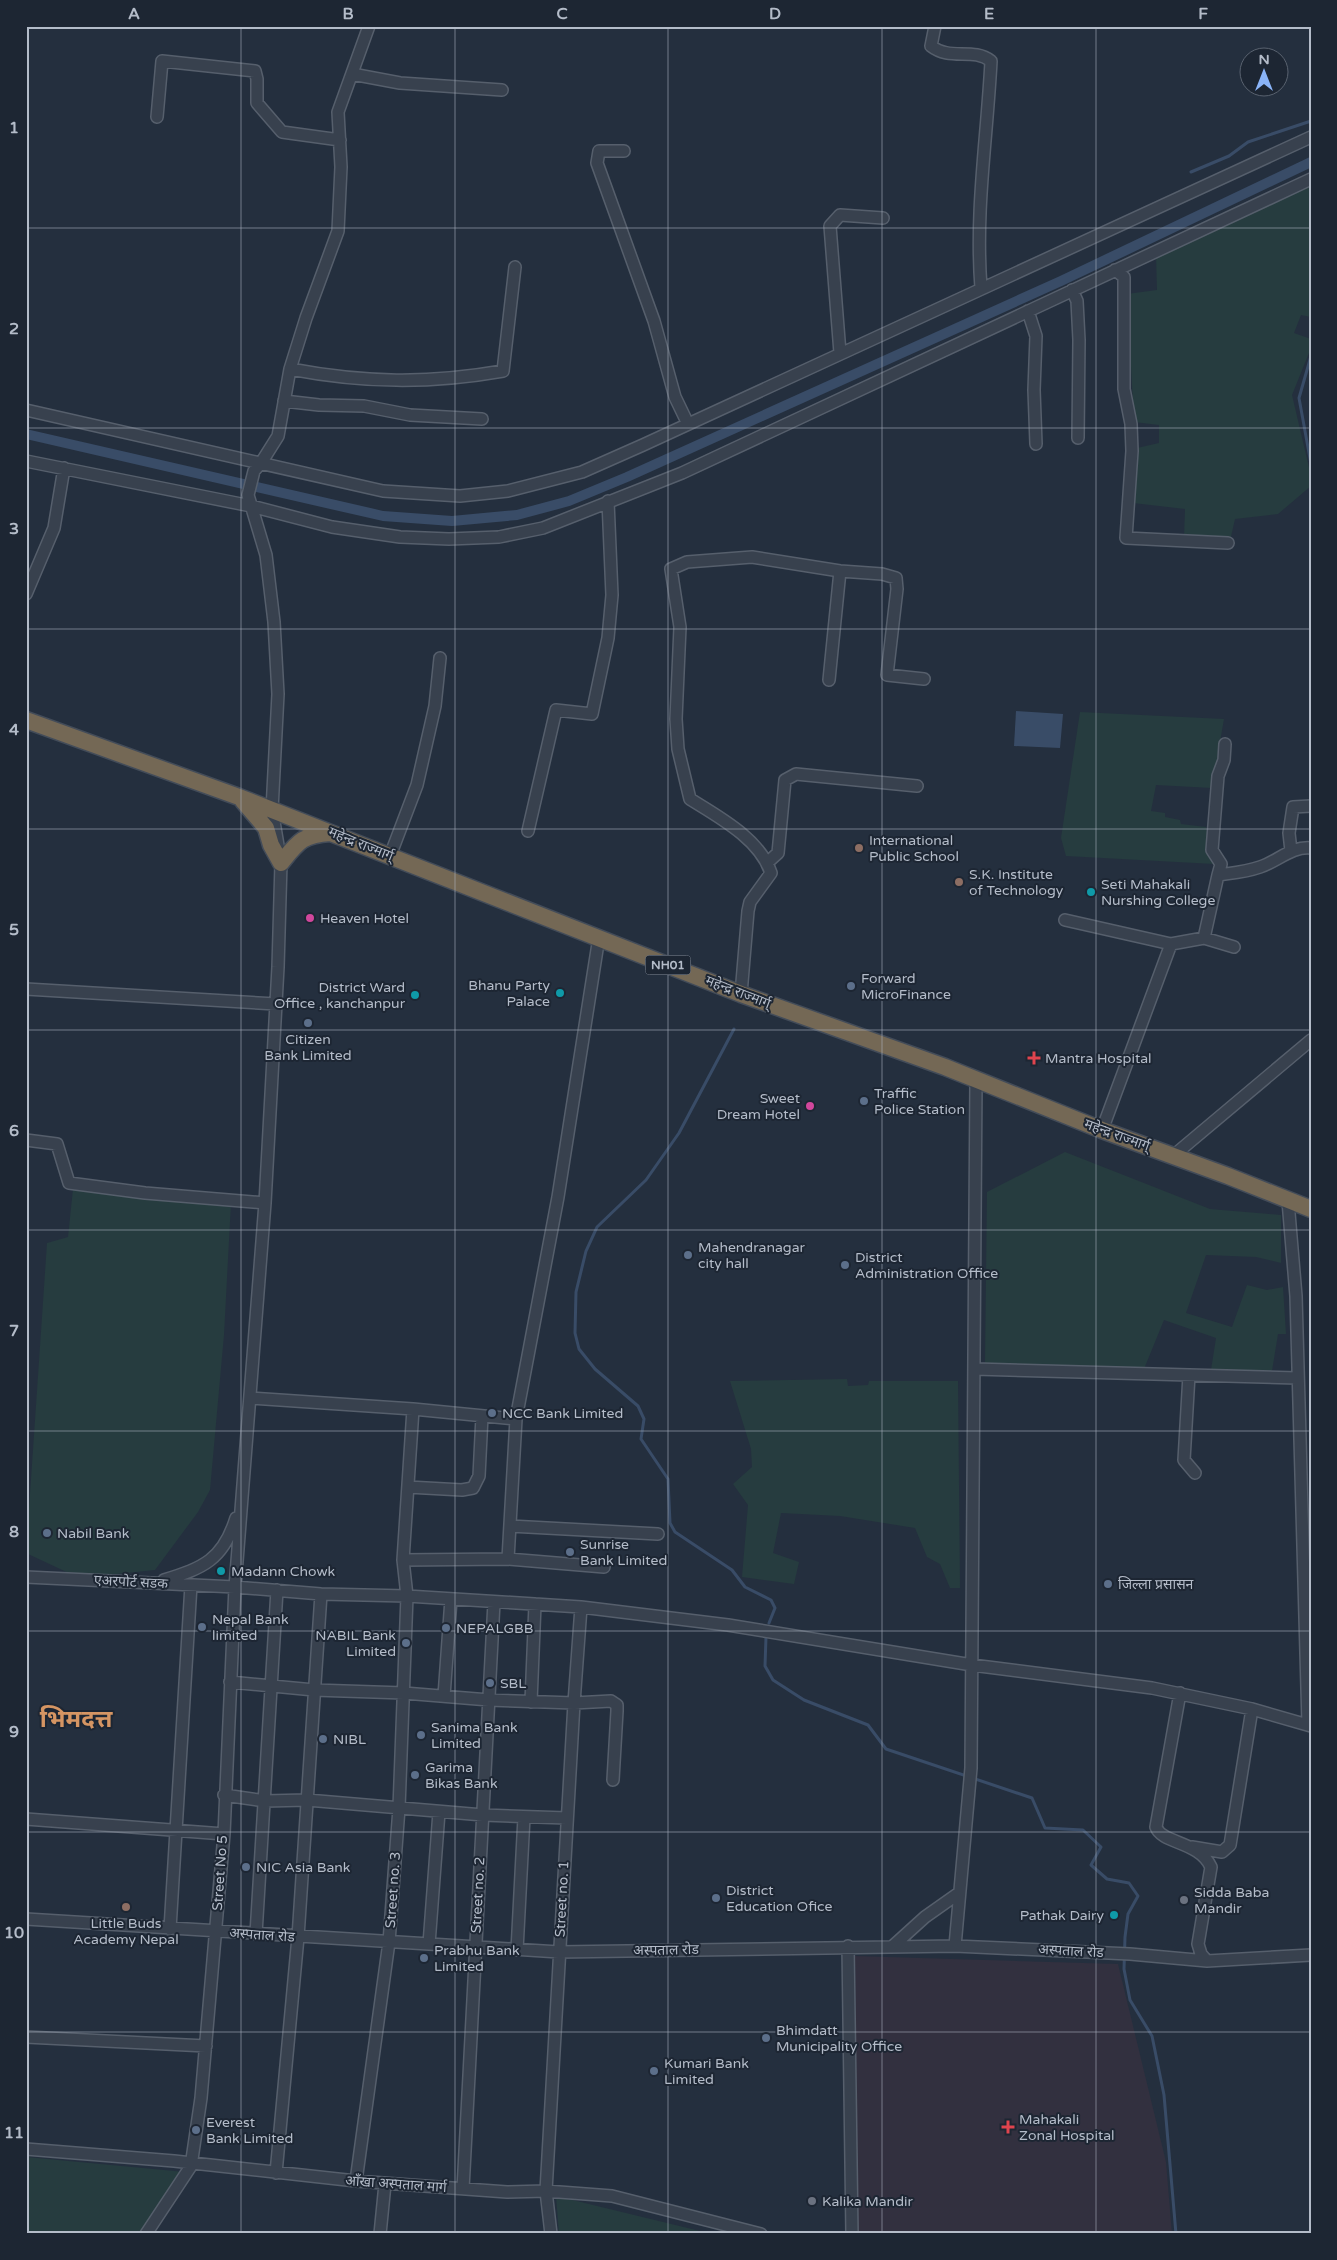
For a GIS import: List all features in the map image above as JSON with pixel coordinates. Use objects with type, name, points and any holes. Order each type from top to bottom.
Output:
[{"type":"highway","name":"महेन्द्र राज्मार्ग्","points":[[26,720],[239,797],[741,994],[945,1067],[976,1081],[1228,1176],[1311,1210]]},
{"type":"highway","points":[[239,797],[259,817],[266,828],[271,845],[281,863],[301,839],[313,834],[332,833]]},
{"type":"street","points":[[155,1583],[194,1570],[211,1560],[230,1537],[242,1499],[265,1203],[276,1004],[281,863],[272,810],[278,694],[274,622],[266,555],[249,501],[251,477],[278,436],[290,370],[306,318],[338,231],[341,166],[338,112],[369,26]]},
{"type":"street","points":[[935,26],[931,46],[940,53],[984,55],[991,61],[988,114],[981,172],[978,247],[982,288]]},
{"type":"street","points":[[157,117],[162,61],[216,65],[255,71],[258,79],[257,102],[282,132],[340,140]]},
{"type":"street","points":[[352,74],[400,83],[502,90]]},
{"type":"street","points":[[26,410],[382,491],[460,496],[508,491],[582,472],[1311,137]]},
{"type":"street","points":[[624,152],[599,152],[597,163],[654,320],[675,397],[688,424]]},
{"type":"street","points":[[26,461],[249,501],[332,527],[400,536],[449,540],[499,537],[543,528],[682,473],[1311,179]]},
{"type":"street","points":[[840,353],[830,226],[840,215],[883,218]]},
{"type":"street","points":[[290,370],[338,378],[406,381],[460,379],[503,371],[515,267]]},
{"type":"street","points":[[1115,270],[1124,277],[1124,389],[1131,424],[1132,451],[1126,538],[1228,543]]},
{"type":"street","points":[[1072,290],[1077,301],[1079,340],[1078,438]]},
{"type":"street","points":[[1028,311],[1036,336],[1034,390],[1036,444]]},
{"type":"street","points":[[284,402],[364,406],[410,415],[482,419]]},
{"type":"street","points":[[26,594],[54,528],[64,468]]},
{"type":"street","points":[[528,831],[556,710],[592,714],[608,638],[612,596],[608,501]]},
{"type":"street","points":[[741,994],[750,902],[771,873],[768,862],[736,828],[690,799],[678,749],[676,719],[680,626],[671,569],[687,562],[752,557],[840,572],[882,574],[896,578],[897,589],[887,675],[924,679]]},
{"type":"street","points":[[829,680],[840,572]]},
{"type":"street","points":[[390,856],[417,785],[435,706],[440,658]]},
{"type":"street","points":[[1204,938],[1221,864],[1214,855],[1213,843],[1218,776],[1224,760],[1225,744]]},
{"type":"street","points":[[768,862],[778,853],[785,780],[796,774],[917,786]]},
{"type":"street","points":[[1291,850],[1289,833],[1292,807],[1311,806]]},
{"type":"street","points":[[1218,875],[1248,871],[1278,860],[1291,850],[1300,847],[1311,848]]},
{"type":"street","points":[[1065,920],[1171,944],[1204,938],[1234,947]]},
{"type":"street","points":[[508,1560],[516,1419],[558,1197],[599,937]]},
{"type":"street","points":[[1102,1130],[1171,944]]},
{"type":"street","points":[[26,989],[276,1004]]},
{"type":"street","points":[[1173,1156],[1311,1040]]},
{"type":"street","points":[[955,1946],[971,1768],[976,1081]]},
{"type":"street","points":[[26,1140],[57,1144],[69,1183],[145,1193],[265,1203]]},
{"type":"street","points":[[1288,1201],[1296,1296],[1296,1378],[1309,1725]]},
{"type":"street","points":[[975,1369],[1296,1378]]},
{"type":"street","points":[[1188,1375],[1184,1460],[1195,1473]]},
{"type":"street","points":[[251,1398],[413,1409],[516,1419]]},
{"type":"street","name":"Street no. 3","points":[[356,2181],[390,1942],[404,1693],[407,1596],[403,1560],[413,1409]]},
{"type":"street","points":[[408,1487],[462,1490],[473,1488],[478,1476],[482,1416]]},
{"type":"street","name":"Street No 5","points":[[146,2234],[191,2163],[206,2046],[224,1834],[224,1795],[235,1587],[242,1499]]},
{"type":"street","points":[[510,1526],[658,1534]]},
{"type":"street","points":[[403,1560],[508,1560],[604,1567]]},
{"type":"street","name":"एअरपोर्ट सडक","points":[[26,1577],[235,1587],[321,1594],[407,1596],[581,1608],[728,1625],[972,1665],[1152,1688],[1252,1708],[1309,1725]]},
{"type":"street","points":[[170,1929],[191,1585]]},
{"type":"street","points":[[256,1934],[278,1590]]},
{"type":"street","points":[[276,2173],[298,1937],[321,1594]]},
{"type":"street","points":[[444,1696],[451,1599]]},
{"type":"street","name":"Street no. 2","points":[[463,2189],[494,1602]]},
{"type":"street","points":[[531,1702],[535,1604]]},
{"type":"street","name":"Street no. 1","points":[[551,2234],[546,2191],[581,1608]]},
{"type":"street","points":[[230,1682],[314,1690],[404,1693],[489,1700],[574,1703],[611,1701],[617,1705],[613,1780]]},
{"type":"street","points":[[1180,1694],[1156,1827],[1163,1836],[1192,1847],[1222,1852],[1230,1845],[1252,1708]]},
{"type":"street","points":[[224,1795],[266,1801],[307,1800],[482,1816],[567,1818]]},
{"type":"street","points":[[429,1944],[439,1812]]},
{"type":"street","points":[[518,1950],[524,1817]]},
{"type":"street","points":[[26,1819],[224,1834]]},
{"type":"street","points":[[1192,1847],[1209,1862],[1212,1869],[1198,1944],[1201,1954],[1207,1961]]},
{"type":"street","points":[[893,1946],[925,1917],[959,1893]]},
{"type":"street","name":"अस्पताल रोड","points":[[26,1919],[559,1952],[848,1946],[955,1946],[1130,1954],[1207,1961],[1311,1955]]},
{"type":"street","points":[[848,1946],[852,2234]]},
{"type":"street","points":[[26,2036],[206,2046]]},
{"type":"street","name":"आँखा अस्पताल मार्ग","points":[[26,2149],[191,2163],[385,2184],[463,2189],[546,2191],[612,2196],[761,2234]]},
{"type":"street","points":[[380,2234],[385,2184]]},
{"type":"shaded area","name":"Mahakali Zonal Hospital","points":[[855,1956],[1118,1964],[1166,2162],[1172,2234],[858,2234]]},
{"type":"green space","points":[[1311,185],[1311,317],[1301,315],[1294,333],[1311,339],[1311,348],[1292,395],[1311,476],[1311,486],[1278,514],[1235,519],[1230,541],[1184,538],[1185,509],[1133,503],[1137,448],[1159,443],[1159,425],[1134,422],[1127,294],[1157,290],[1156,255]]},
{"type":"green space","points":[[1080,712],[1224,719],[1212,788],[1156,785],[1151,811],[1165,813],[1165,817],[1180,820],[1181,824],[1206,827],[1214,864],[1066,856],[1061,838]]},
{"type":"green space","points":[[1065,1152],[1210,1209],[1281,1215],[1281,1263],[1256,1257],[1206,1255],[1186,1313],[1232,1327],[1247,1285],[1267,1290],[1283,1287],[1286,1334],[1278,1334],[1272,1371],[1211,1370],[1216,1338],[1164,1320],[1144,1369],[985,1363],[987,1192]]},
{"type":"green space","points":[[73,1189],[231,1203],[224,1335],[210,1490],[198,1512],[155,1570],[88,1577],[73,1575],[26,1553],[47,1243],[68,1237]]},
{"type":"green space","points":[[847,1379],[848,1386],[868,1385],[869,1381],[958,1381],[960,1588],[950,1588],[940,1564],[927,1557],[915,1528],[840,1516],[781,1513],[773,1553],[799,1562],[794,1584],[742,1577],[748,1505],[733,1484],[752,1467],[751,1449],[730,1381]]},
{"type":"green space","points":[[26,2157],[185,2172],[143,2234],[26,2234]]},
{"type":"green space","points":[[556,2196],[704,2232],[711,2234],[559,2234]]},
{"type":"water","points":[[1016,711],[1063,714],[1060,748],[1014,746]]},
{"type":"waterway","points":[[1191,172],[1229,156],[1248,142],[1311,121]]},
{"type":"waterway","points":[[26,434],[383,516],[452,521],[517,515],[569,501],[627,477],[1061,281],[1311,162]]},
{"type":"waterway","points":[[1311,356],[1299,398],[1311,464]]},
{"type":"waterway","points":[[734,1029],[679,1133],[646,1180],[597,1227],[586,1251],[576,1292],[575,1333],[579,1349],[595,1369],[638,1406],[644,1419],[641,1439],[668,1479],[670,1523],[675,1532],[732,1570],[745,1587],[771,1600],[775,1608],[769,1623]]},
{"type":"waterway","points":[[766,1637],[765,1666],[773,1680],[804,1700],[868,1725],[886,1749],[1032,1798],[1045,1828],[1083,1830],[1101,1847],[1091,1865],[1107,1879],[1129,1883],[1138,1896],[1128,1914],[1124,1969],[1130,2000],[1152,2036],[1164,2095],[1176,2234]]},
{"type":"place","name":"International Public School","points":[[859,848]]},
{"type":"place","name":"S.K. Institute of Technology","points":[[959,882]]},
{"type":"place","name":"Seti Mahakali Nurshing College","points":[[1091,892]]},
{"type":"place","name":"Heaven Hotel","points":[[310,918]]},
{"type":"place","name":"Forward MicroFinance","points":[[851,986]]},
{"type":"place","name":"Bhanu Party Palace","points":[[560,993]]},
{"type":"place","name":"District Ward Office , kanchanpur","points":[[415,995]]},
{"type":"place","name":"Citizen Bank Limited","points":[[308,1023]]},
{"type":"place","name":"Mantra Hospital","points":[[1034,1058]]},
{"type":"place","name":"Traffic Police Station","points":[[864,1101]]},
{"type":"place","name":"Sweet Dream Hotel","points":[[810,1106]]},
{"type":"place","name":"Mahendranagar city hall","points":[[688,1255]]},
{"type":"place","name":"District Administration Office","points":[[845,1265]]},
{"type":"place","name":"NCC Bank Limited","points":[[492,1413]]},
{"type":"place","name":"Nabil Bank","points":[[47,1533]]},
{"type":"place","name":"Sunrise Bank Limited","points":[[570,1552]]},
{"type":"place","name":"Madann Chowk","points":[[221,1571]]},
{"type":"place","name":"जिल्ला प्रसासन","points":[[1108,1584]]},
{"type":"place","name":"Nepal Bank limited","points":[[202,1627]]},
{"type":"place","name":"NEPALGBB","points":[[446,1628]]},
{"type":"place","name":"NABIL Bank Limited","points":[[406,1643]]},
{"type":"place","name":"SBL","points":[[490,1683]]},
{"type":"place","name":"Sanima Bank Limited","points":[[421,1735]]},
{"type":"place","name":"NIBL","points":[[323,1739]]},
{"type":"place","name":"Garima Bikas Bank","points":[[415,1775]]},
{"type":"place","name":"NIC Asia Bank","points":[[246,1867]]},
{"type":"place","name":"District Education Ofice","points":[[716,1898]]},
{"type":"place","name":"Sidda Baba Mandir","points":[[1184,1900]]},
{"type":"place","name":"Little Buds Academy Nepal","points":[[126,1907]]},
{"type":"place","name":"Pathak Dairy","points":[[1114,1915]]},
{"type":"place","name":"Prabhu Bank Limited","points":[[424,1958]]},
{"type":"place","name":"Bhimdatt Municipality Office","points":[[766,2038]]},
{"type":"place","name":"Kumari Bank Limited","points":[[654,2071]]},
{"type":"place","name":"Mahakali Zonal Hospital","points":[[1008,2127]]},
{"type":"place","name":"Everest Bank Limited","points":[[196,2130]]},
{"type":"place","name":"Kalika Mandir","points":[[812,2201]]},
{"type":"district","name":"भिमदत्त","points":[[76,1719]]}]
